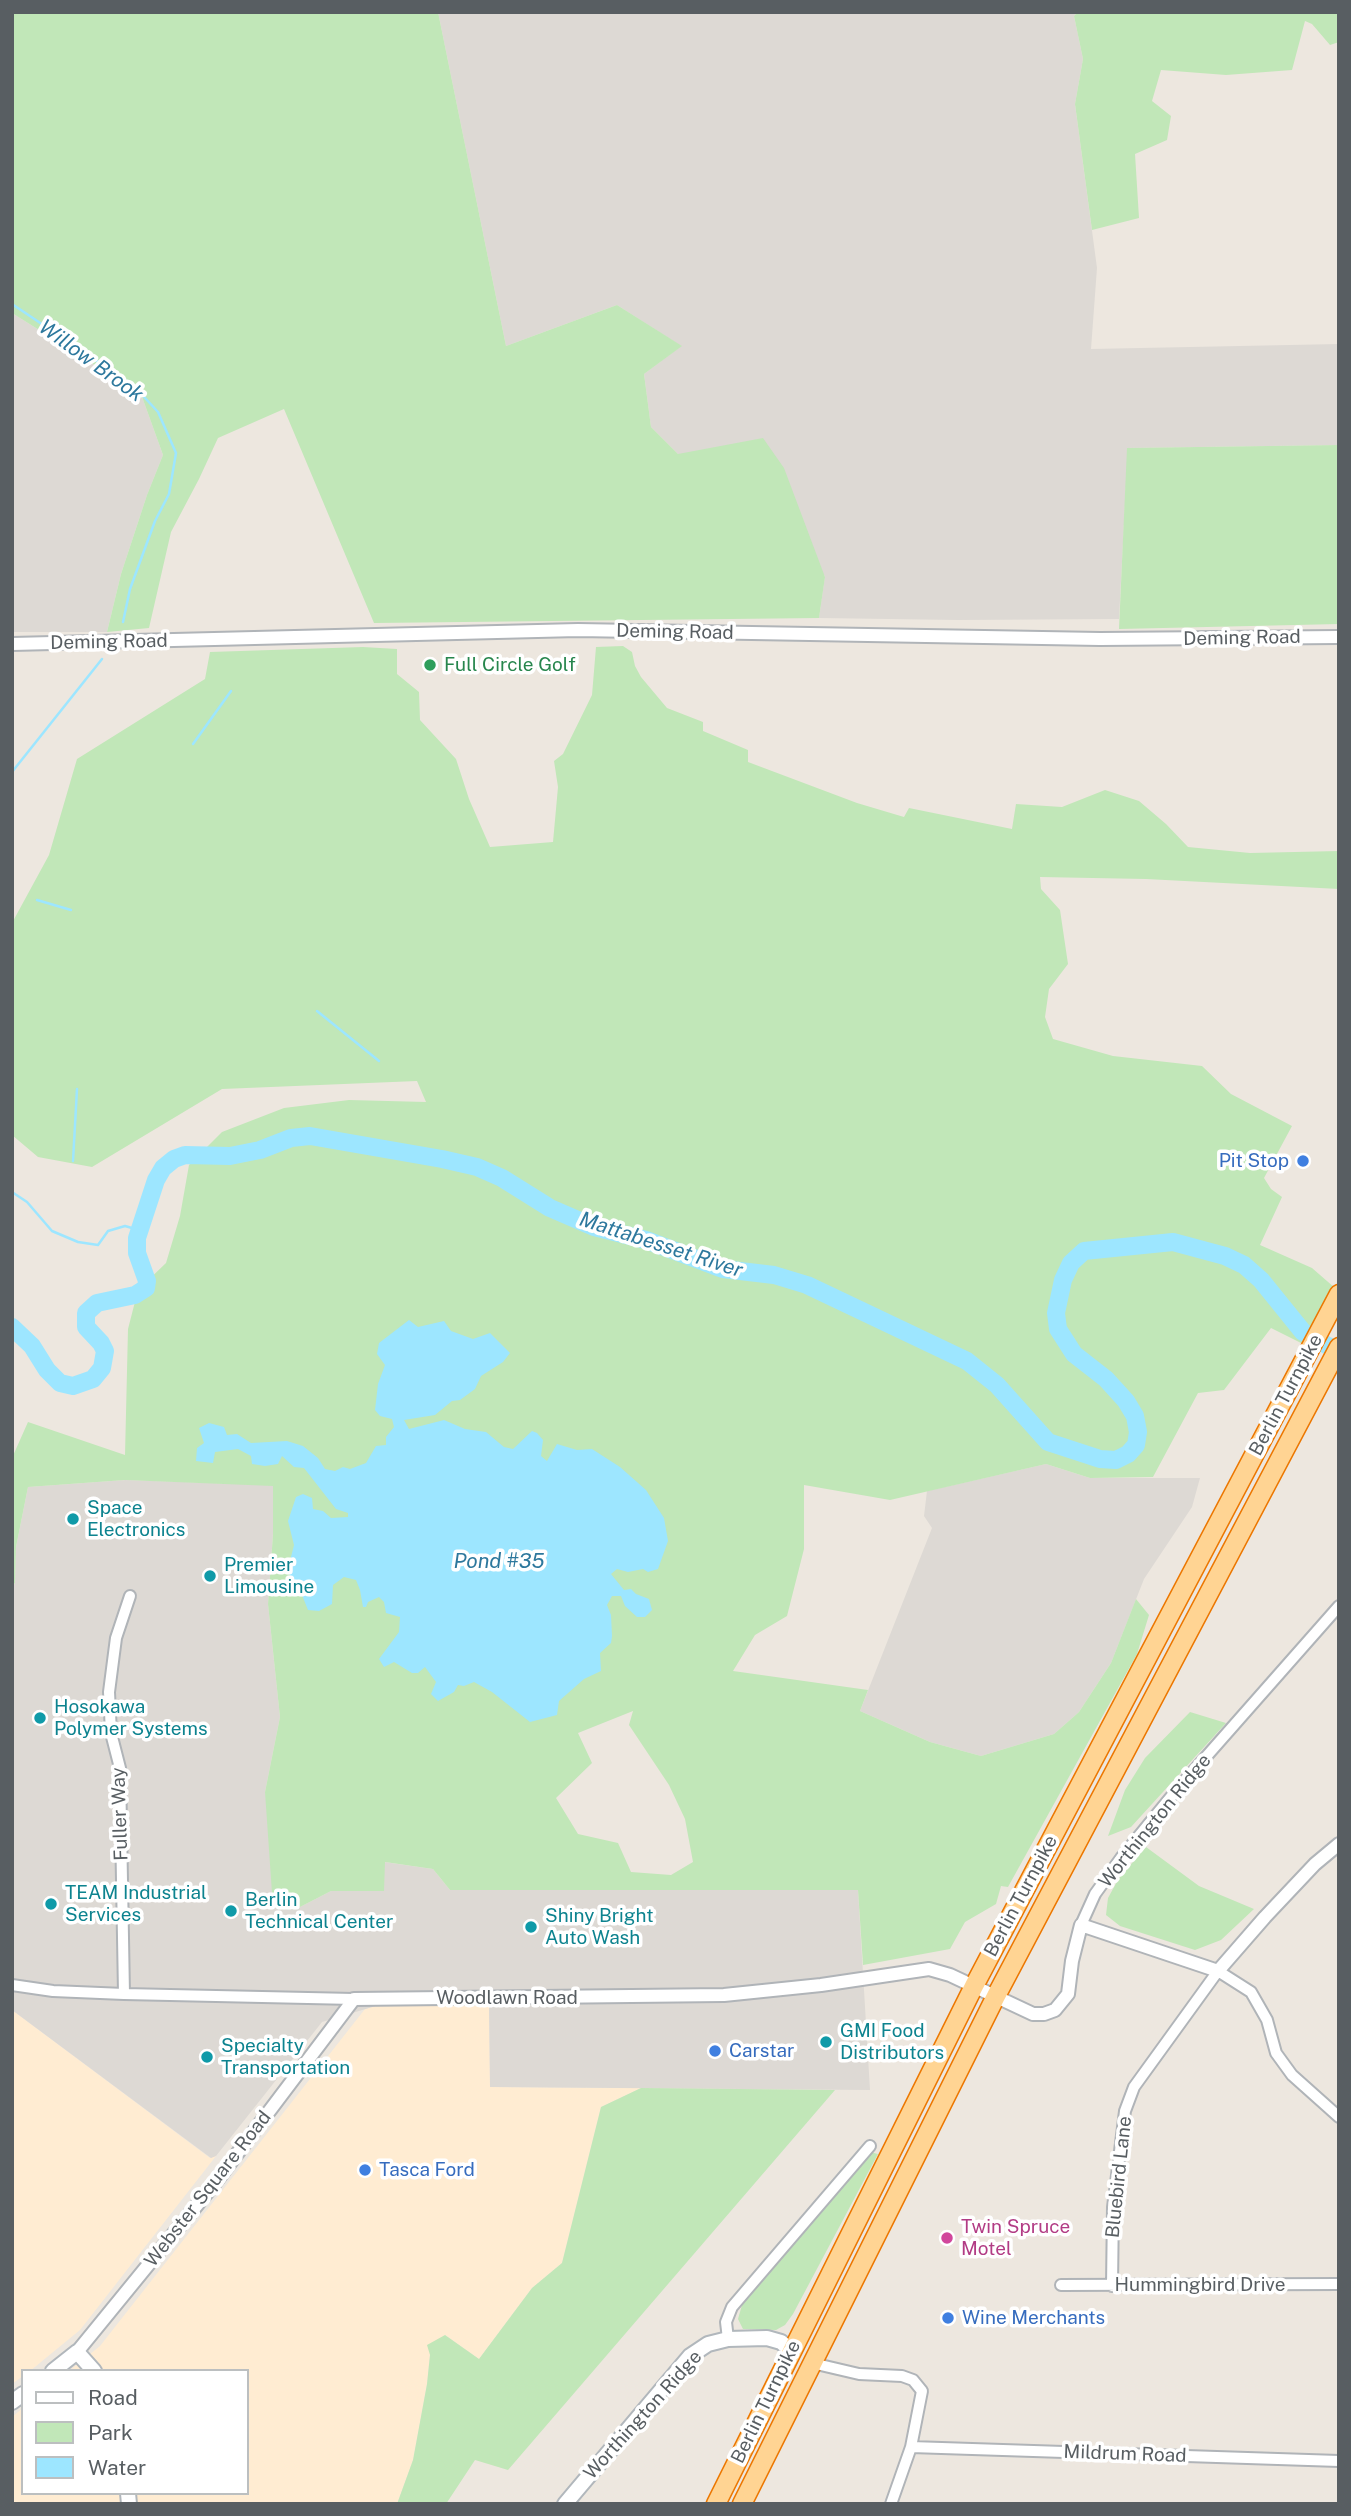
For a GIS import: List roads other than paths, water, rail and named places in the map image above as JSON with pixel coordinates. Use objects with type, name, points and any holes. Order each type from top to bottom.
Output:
[{"type":"highway","name":"Berlin Turnpike","points":[[716,2504],[974,1986],[1339,1294]]},
{"type":"highway","name":"Berlin Turnpike","points":[[742,2504],[996,1996],[1336,1353]]},
{"type":"main road","name":"Worthington Ridge","points":[[565,2504],[690,2356],[708,2344],[728,2339],[766,2338],[781,2342],[790,2354],[812,2363]]},
{"type":"main road","name":"Webster Square Road","points":[[56,2369],[77,2352]]},
{"type":"main road","points":[[77,2352],[92,2369]]},
{"type":"street","name":"Deming Road","points":[[12,644],[578,630],[1106,640],[1339,637]]},
{"type":"street","name":"Fuller Way","points":[[124,1994],[120,1768],[111,1733],[109,1692],[116,1639],[130,1596]]},
{"type":"street","name":"Worthington Ridge","points":[[996,1996],[1033,2014],[1055,2010],[1068,1994],[1072,1961],[1081,1926],[1095,1894],[1175,1792],[1339,1606]]},
{"type":"street","points":[[1219,1971],[1315,1864],[1339,1844]]},
{"type":"street","points":[[1081,1926],[1219,1971],[1251,1992],[1267,2020],[1276,2053],[1292,2076],[1339,2117]]},
{"type":"street","name":"Woodlawn Road","points":[[12,1985],[53,1991],[124,1994],[354,1999],[723,1995],[821,1985],[929,1969],[950,1975],[996,1996]]},
{"type":"street","name":"Bluebird Lane","points":[[1112,2286],[1113,2207],[1125,2111],[1134,2087],[1219,1971]]},
{"type":"street","name":"Webster Square Road","points":[[77,2352],[215,2183],[354,1999]]},
{"type":"street","points":[[728,2339],[726,2322],[732,2308],[870,2146]]},
{"type":"street","name":"Hummingbird Drive","points":[[1061,2285],[1339,2284]]},
{"type":"street","points":[[812,2363],[859,2374],[902,2376],[913,2380],[922,2391],[911,2447],[891,2504]]},
{"type":"street","name":"Mildrum Road","points":[[911,2447],[1339,2461]]},
{"type":"water","name":"Pond #35","points":[[409,1320],[418,1327],[444,1321],[451,1331],[473,1339],[490,1333],[510,1353],[503,1362],[481,1376],[475,1389],[460,1400],[452,1401],[435,1415],[404,1420],[409,1429],[444,1420],[465,1429],[486,1432],[504,1447],[513,1449],[532,1431],[543,1440],[541,1456],[547,1461],[557,1444],[577,1450],[592,1449],[620,1467],[646,1490],[664,1518],[668,1541],[658,1569],[628,1572],[617,1569],[611,1574],[624,1590],[631,1589],[649,1599],[652,1610],[645,1617],[637,1617],[625,1606],[621,1596],[612,1596],[607,1605],[611,1615],[611,1643],[600,1653],[601,1671],[584,1679],[559,1701],[557,1715],[530,1722],[492,1692],[474,1682],[458,1685],[454,1692],[438,1701],[431,1694],[436,1682],[425,1667],[418,1673],[412,1673],[394,1662],[384,1667],[379,1659],[399,1632],[400,1617],[386,1613],[384,1602],[379,1597],[363,1607],[356,1580],[344,1577],[333,1585],[332,1604],[319,1611],[308,1610],[298,1585],[290,1578],[289,1565],[294,1545],[288,1521],[296,1497],[303,1494],[312,1498],[313,1509],[323,1511],[331,1518],[348,1517],[348,1513],[336,1509],[304,1468],[294,1467],[282,1456],[278,1464],[252,1464],[251,1456],[238,1449],[215,1452],[213,1463],[196,1461],[197,1448],[204,1443],[199,1428],[209,1423],[224,1427],[227,1435],[237,1434],[251,1443],[287,1441],[303,1446],[318,1458],[325,1469],[350,1469],[366,1463],[376,1446],[386,1445],[386,1437],[394,1427],[392,1419],[380,1416],[375,1410],[378,1384],[385,1365],[377,1354],[379,1343]]},
{"type":"waterway","name":"Willow Brook","points":[[12,304],[134,386],[158,412],[176,453],[169,494],[155,521],[130,589],[123,622]]},
{"type":"waterway","name":"Willow Brook","points":[[12,772],[102,659]]},
{"type":"waterway","points":[[193,744],[231,691]]},
{"type":"waterway","points":[[37,900],[71,910]]},
{"type":"waterway","points":[[317,1011],[379,1061]]},
{"type":"waterway","points":[[73,1161],[77,1089]]},
{"type":"waterway","name":"Mattabesset River","points":[[12,1327],[32,1346],[47,1370],[60,1383],[73,1386],[93,1379],[102,1368],[105,1351],[86,1327],[86,1313],[97,1303],[135,1295],[146,1288],[147,1281],[137,1253],[137,1238],[156,1180],[163,1168],[174,1159],[185,1155],[230,1156],[260,1150],[291,1138],[310,1136],[477,1167],[502,1178],[550,1208],[594,1227],[646,1240],[723,1269],[774,1275],[807,1285],[967,1361],[997,1385],[1048,1442],[1100,1459],[1116,1460],[1128,1454],[1136,1445],[1138,1432],[1135,1416],[1126,1401],[1106,1379],[1074,1354],[1058,1329],[1056,1313],[1063,1280],[1071,1263],[1084,1251],[1173,1242],[1225,1256],[1244,1265],[1261,1280],[1303,1332],[1339,1352]]},
{"type":"waterway","name":"Willow Brook","points":[[12,1192],[27,1202],[52,1231],[78,1242],[98,1245],[108,1231],[125,1226],[139,1230]]},
{"type":"place","name":"Full Circle Golf","points":[[430,665]]},
{"type":"place","name":"Pit Stop","points":[[1303,1161]]},
{"type":"place","name":"Space Electronics","points":[[73,1519]]},
{"type":"place","name":"Premier Limousine","points":[[210,1576]]},
{"type":"place","name":"Hosokawa Polymer Systems","points":[[40,1718]]},
{"type":"place","name":"TEAM Industrial Services","points":[[51,1904]]},
{"type":"place","name":"Berlin Technical Center","points":[[231,1911]]},
{"type":"place","name":"Shiny Bright Auto Wash","points":[[531,1927]]},
{"type":"place","name":"GMI Food Distributors","points":[[826,2042]]},
{"type":"place","name":"Carstar","points":[[715,2051]]},
{"type":"place","name":"Specialty Transportation","points":[[207,2057]]},
{"type":"place","name":"Tasca Ford","points":[[365,2170]]},
{"type":"place","name":"Twin Spruce Motel","points":[[947,2238]]},
{"type":"place","name":"Wine Merchants","points":[[948,2318]]}]
